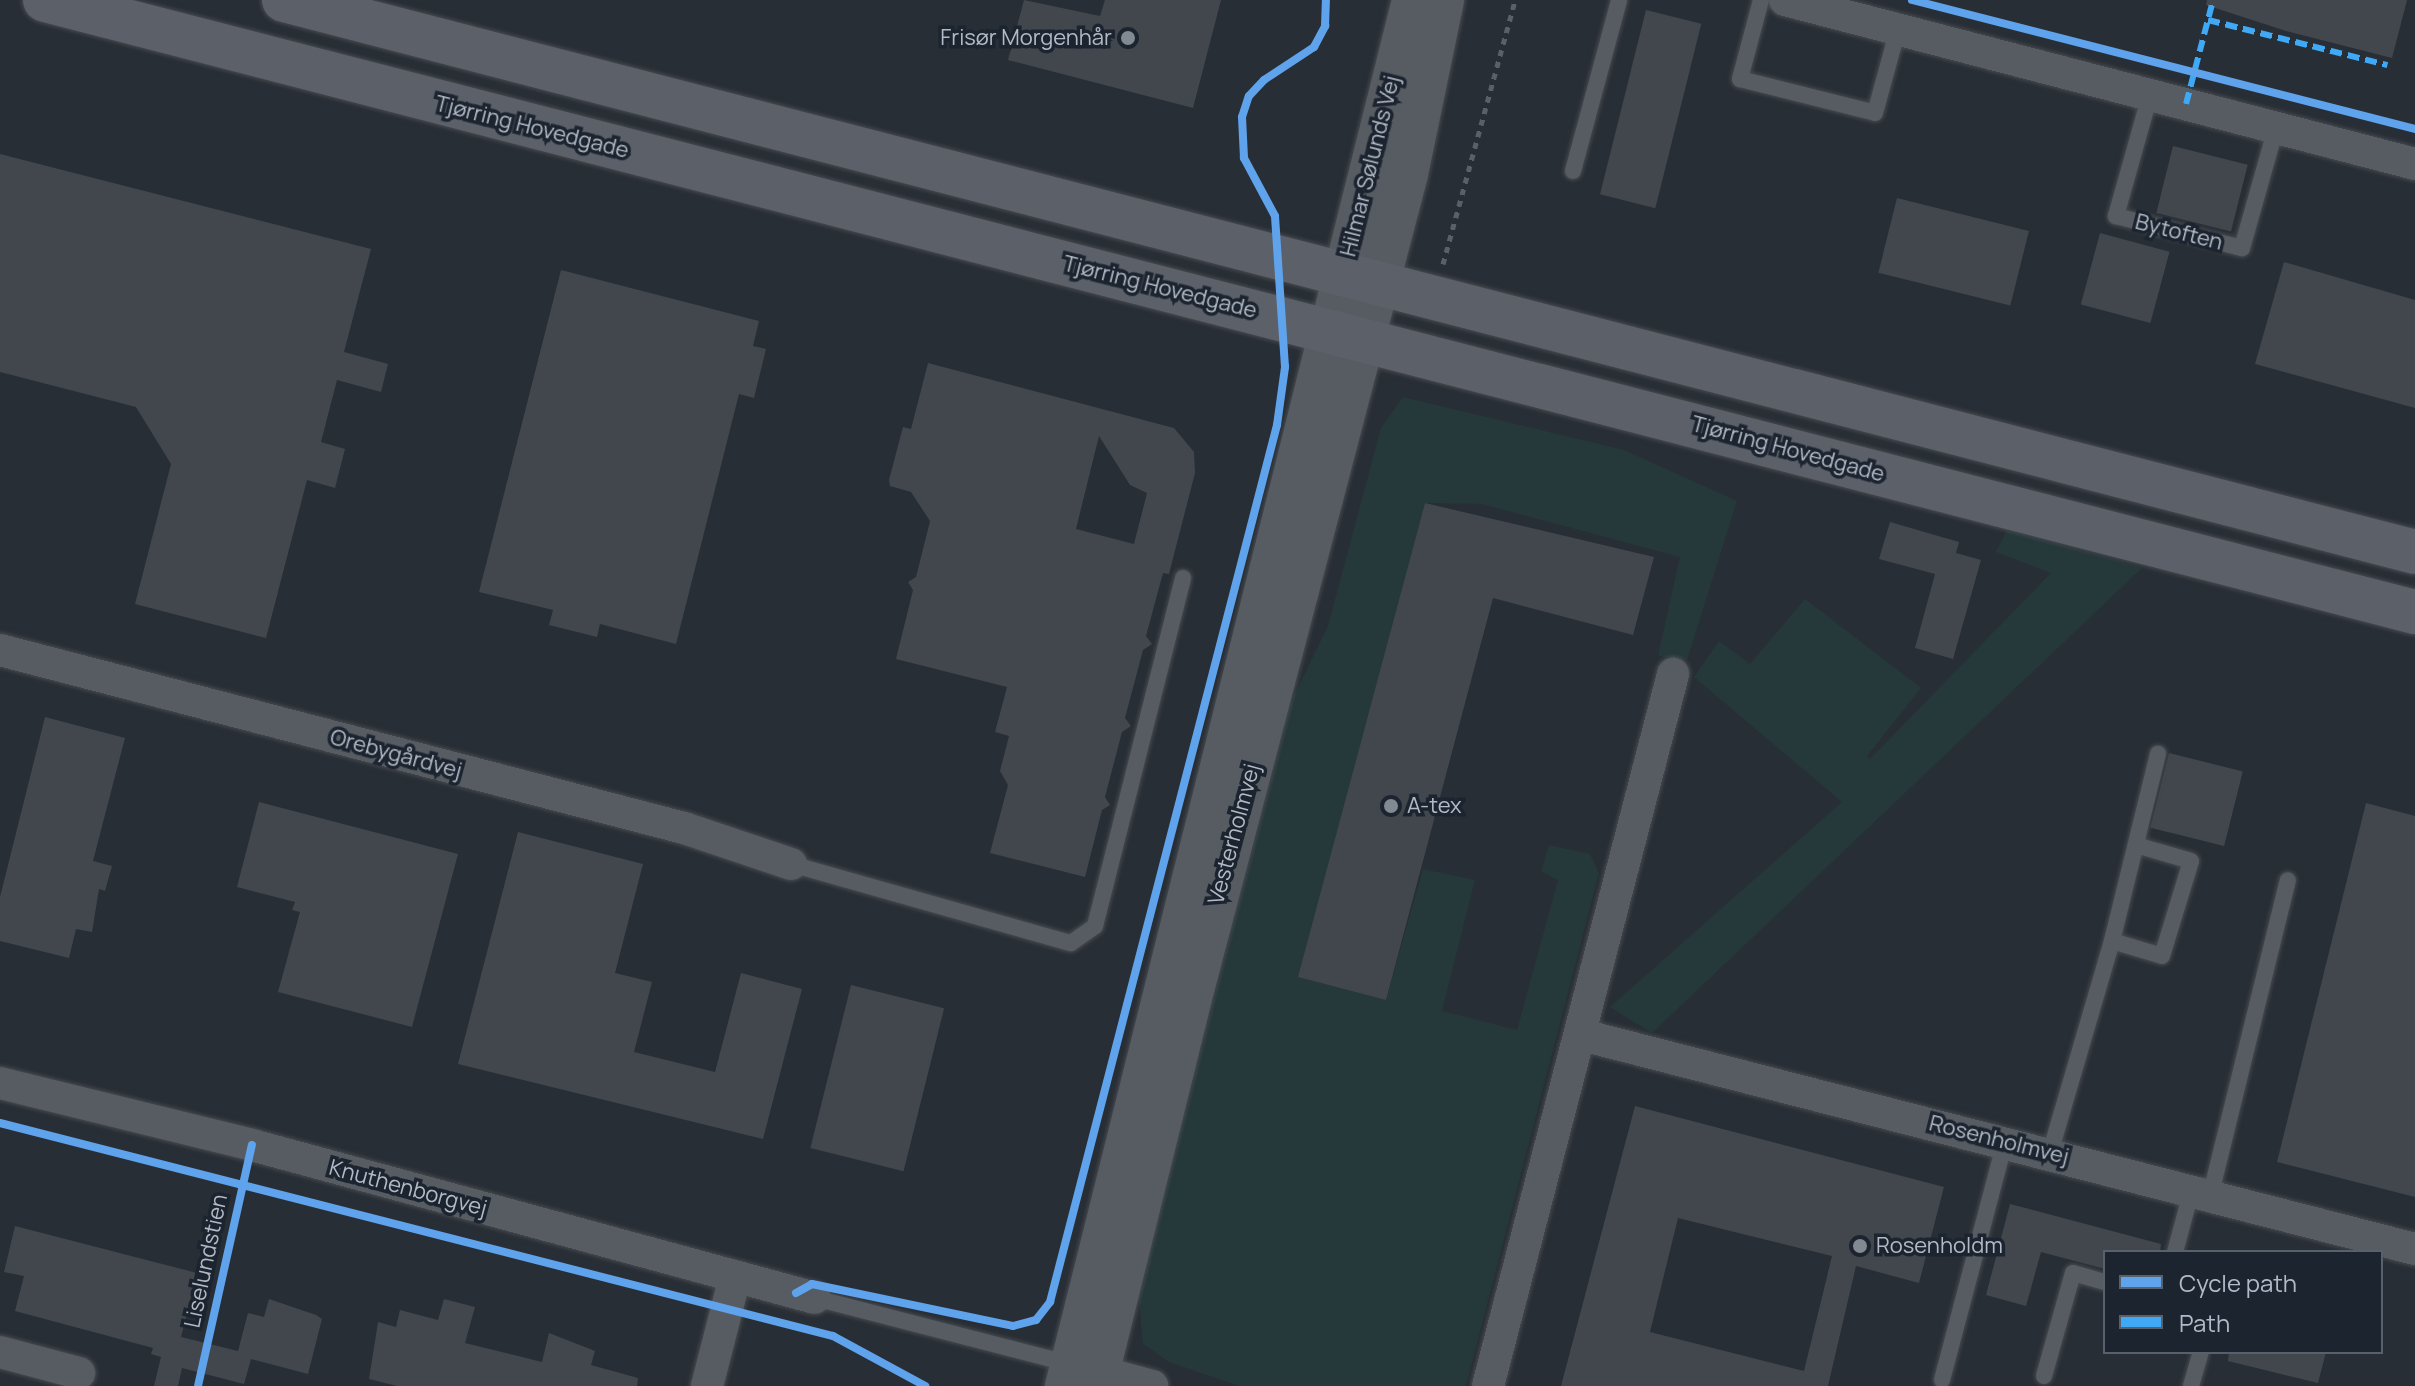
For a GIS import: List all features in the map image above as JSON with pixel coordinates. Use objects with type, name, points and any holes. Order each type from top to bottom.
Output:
[{"type":"main road","name":"Tjørring Hovedgade","points":[[45,0],[2415,612]]},
{"type":"main road","points":[[284,0],[2415,552]]},
{"type":"street","name":"Hilmar Sølunds Vej","points":[[1361,280],[1412,0]]},
{"type":"street","name":"Hilmar Sølunds Vej","points":[[1361,280],[1444,0]]},
{"type":"street","points":[[1785,0],[2415,164]]},
{"type":"street","name":"Vesterholmvej","points":[[1083,1377],[1361,280]]},
{"type":"street","name":"Orebygårdvej","points":[[0,650],[684,828],[791,864]]},
{"type":"street","points":[[1488,1386],[1582,1035],[1673,674]]},
{"type":"street","name":"Rosenholmvej","points":[[1582,1035],[2202,1191],[2415,1249]]},
{"type":"street","name":"Knuthenborgvej","points":[[0,1083],[252,1145],[815,1298]]},
{"type":"street","points":[[707,1386],[735,1277]]},
{"type":"street","points":[[0,1352],[79,1373]]},
{"type":"street","points":[[1083,1377],[1152,1386]]},
{"type":"lane","points":[[1573,171],[1619,0]]},
{"type":"lane","points":[[1761,0],[1740,79],[1875,113],[1898,29]]},
{"type":"lane","name":"Bytoften","points":[[2150,95],[2116,216],[2242,248],[2276,128]]},
{"type":"lane","points":[[791,864],[1071,943],[1095,926],[1183,578]]},
{"type":"lane","points":[[2050,1153],[2112,941],[2158,754]]},
{"type":"lane","points":[[2112,941],[2162,956],[2191,861],[2136,845]]},
{"type":"lane","points":[[2176,1250],[2202,1191],[2288,880]]},
{"type":"lane","points":[[1942,1380],[2005,1142]]},
{"type":"lane","points":[[2044,1376],[2073,1273],[2103,1281]]},
{"type":"lane","points":[[815,1298],[1083,1377]]},
{"type":"lane","points":[[2191,1386],[2200,1354]]},
{"type":"path","points":[[1422,294],[1442,267],[1515,0]]},
{"type":"shaded area","points":[[1403,397],[1624,450],[1737,501],[1687,660],[1658,656],[1680,557],[1482,504],[1425,503],[1299,977],[1386,1000],[1423,869],[1475,880],[1442,1011],[1517,1030],[1558,880],[1541,871],[1549,845],[1590,854],[1599,873],[1466,1386],[1239,1386],[1169,1362],[1143,1344],[1138,1289],[1289,706],[1328,626],[1381,428]]},
{"type":"shaded area","points":[[2007,530],[2142,568],[1652,1033],[1610,1007],[1842,802],[1694,677],[1719,641],[1750,664],[1805,599],[1921,688],[1867,756],[1870,759],[2051,573],[1996,552]]},
{"type":"building","points":[[1024,0],[1100,16],[1105,0],[1221,0],[1193,108],[1008,60]]},
{"type":"building","points":[[2207,0],[2407,0],[2392,58],[2286,31],[2206,5]]},
{"type":"building","points":[[1646,10],[1701,24],[1655,208],[1600,194]]},
{"type":"building","points":[[2173,146],[2248,165],[2231,232],[2156,213]]},
{"type":"building","points":[[0,154],[371,249],[344,352],[388,364],[381,392],[337,380],[321,442],[345,449],[335,488],[307,480],[266,638],[135,604],[171,464],[136,407],[0,372]]},
{"type":"building","points":[[1897,198],[2029,231],[2010,306],[1878,273]]},
{"type":"building","points":[[2100,233],[2170,252],[2150,323],[2081,304]]},
{"type":"building","points":[[2284,262],[2415,300],[2415,408],[2255,364]]},
{"type":"building","points":[[561,270],[759,321],[753,346],[766,349],[754,398],[739,394],[676,644],[600,624],[597,637],[549,625],[553,610],[479,592]]},
{"type":"building","points":[[928,363],[1174,428],[1194,452],[1195,473],[1169,574],[1163,573],[1146,636],[1152,644],[1143,650],[1125,718],[1131,726],[1122,732],[1105,797],[1110,805],[1102,810],[1085,877],[990,853],[1008,785],[1000,771],[1009,736],[995,732],[1007,687],[896,659],[913,590],[908,582],[916,577],[930,521],[911,492],[890,486],[903,427],[911,429]],"holes":[[[1099,436],[1130,485],[1147,493],[1134,544],[1076,529]]]},
{"type":"building","name":"A-tex","points":[[1425,503],[1654,557],[1633,635],[1493,598],[1386,1000],[1298,977]]},
{"type":"building","points":[[1890,522],[1959,542],[1956,553],[1981,560],[1953,659],[1915,648],[1935,574],[1879,559]]},
{"type":"building","points":[[45,717],[125,738],[93,861],[112,866],[105,891],[99,889],[92,932],[76,929],[69,958],[0,941],[0,897]]},
{"type":"building","points":[[2169,753],[2243,771],[2224,846],[2150,828]]},
{"type":"building","points":[[259,802],[458,854],[412,1027],[278,992],[300,912],[292,910],[295,902],[237,887]]},
{"type":"building","points":[[2366,803],[2415,816],[2415,1197],[2277,1162]]},
{"type":"building","points":[[518,832],[643,864],[615,973],[652,982],[634,1052],[715,1072],[741,973],[802,989],[763,1139],[458,1064]]},
{"type":"building","points":[[851,985],[944,1008],[904,1171],[810,1148]]},
{"type":"building","name":"Rosenholdm","points":[[1635,1106],[1944,1187],[1919,1283],[1856,1266],[1828,1386],[1561,1386]],"holes":[[[1678,1218],[1832,1256],[1804,1371],[1650,1332]]]},
{"type":"building","points":[[2010,1204],[2161,1244],[2160,1250],[2103,1250],[2103,1268],[2041,1252],[2026,1306],[1986,1295]]},
{"type":"building","points":[[15,1226],[197,1273],[181,1337],[238,1351],[248,1313],[264,1317],[269,1299],[316,1315],[322,1319],[308,1374],[251,1359],[244,1384],[182,1368],[178,1386],[154,1386],[161,1357],[151,1354],[153,1348],[15,1311],[24,1276],[4,1272]]},
{"type":"building","points":[[444,1299],[475,1307],[465,1343],[542,1362],[549,1333],[595,1351],[591,1365],[638,1378],[637,1386],[397,1386],[369,1379],[378,1322],[396,1327],[400,1310],[438,1320]]},
{"type":"building","points":[[2229,1354],[2325,1354],[2318,1383],[2228,1361]]},
{"type":"marked path","points":[[2186,104],[2213,0]]},
{"type":"marked path","points":[[2208,20],[2387,65]]},
{"type":"cycle path","points":[[796,1293],[812,1284],[1013,1326],[1036,1320],[1050,1302],[1277,425],[1285,367],[1275,216],[1244,158],[1242,117],[1249,96],[1264,80],[1314,47],[1325,26],[1326,0]]},
{"type":"cycle path","points":[[1912,0],[2415,129]]},
{"type":"cycle path","name":"Liselundstien","points":[[0,1123],[833,1336],[925,1386]]},
{"type":"cycle path","name":"Liselundstien","points":[[198,1386],[252,1145]]},
{"type":"place","name":"Frisør Morgenhår","points":[[1128,38]]},
{"type":"place","name":"A-tex","points":[[1391,806]]},
{"type":"place","name":"Rosenholdm","points":[[1860,1246]]}]
